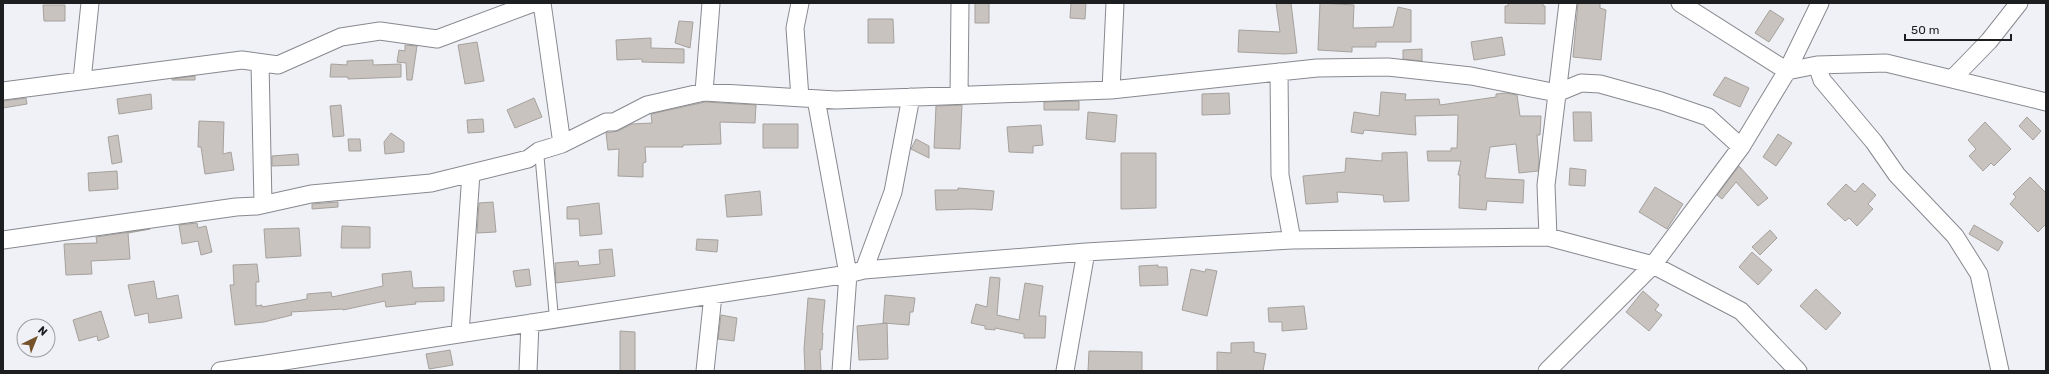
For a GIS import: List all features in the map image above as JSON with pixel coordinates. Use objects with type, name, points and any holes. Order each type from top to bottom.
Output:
[{"type":"street","points":[[82,80],[90,3]]},
{"type":"street","points":[[3,90],[242,60],[278,65],[341,37],[380,31],[437,39],[534,3]]},
{"type":"street","points":[[542,3],[562,144]]},
{"type":"street","points":[[704,92],[711,3]]},
{"type":"street","points":[[800,3],[795,28],[808,98],[848,274],[842,371]]},
{"type":"street","points":[[959,95],[960,3]]},
{"type":"street","points":[[1111,90],[1115,3]]},
{"type":"street","points":[[1680,3],[1787,71],[1816,65],[1886,63],[1953,78],[2046,102]]},
{"type":"street","points":[[1547,371],[1653,265],[1741,147],[1787,71],[1820,3]]},
{"type":"street","points":[[1953,78],[1989,41],[2019,3]]},
{"type":"street","points":[[1548,237],[1546,185],[1569,4]]},
{"type":"street","points":[[260,63],[263,204]]},
{"type":"street","points":[[1816,65],[1822,80],[1874,142],[1897,175],[1955,236],[1979,274],[2000,371]]},
{"type":"street","points":[[3,240],[263,204],[311,194],[431,184],[528,159],[539,151],[562,144],[606,122],[614,122],[647,105],[704,92],[836,100],[1111,90],[1317,68],[1388,67],[1471,76],[1557,93],[1581,83],[1600,84],[1661,101],[1708,117],[1741,147]]},
{"type":"street","points":[[1279,72],[1280,175],[1292,240]]},
{"type":"street","points":[[864,270],[893,192],[911,97]]},
{"type":"street","points":[[460,334],[472,173]]},
{"type":"street","points":[[220,371],[554,318],[848,274],[864,270],[1086,252],[1292,240],[1548,237],[1653,265],[1741,311],[1798,371]]},
{"type":"street","points":[[1065,371],[1086,252]]},
{"type":"street","points":[[705,371],[713,295]]},
{"type":"street","points":[[528,371],[530,323]]},
{"type":"lane","points":[[539,151],[554,318]]},
{"type":"building","points":[[975,3],[989,3],[989,23],[975,23]]},
{"type":"building","points":[[1071,3],[1086,3],[1085,19],[1070,18]]},
{"type":"building","points":[[1276,3],[1291,3],[1297,53],[1285,54],[1238,52],[1239,30],[1280,32]]},
{"type":"building","points":[[1320,3],[1354,5],[1353,28],[1393,27],[1398,7],[1411,10],[1411,42],[1376,42],[1376,47],[1352,47],[1352,52],[1318,50]]},
{"type":"building","points":[[1508,3],[1543,3],[1543,6],[1545,6],[1545,24],[1505,23],[1505,6],[1508,6]]},
{"type":"building","points":[[1578,3],[1600,3],[1600,8],[1606,10],[1601,60],[1573,57]]},
{"type":"building","points":[[43,5],[65,5],[65,21],[44,21]]},
{"type":"building","points":[[1770,10],[1784,19],[1769,42],[1755,33]]},
{"type":"building","points":[[868,19],[893,19],[894,43],[868,43]]},
{"type":"building","points":[[679,21],[693,22],[690,48],[675,43]]},
{"type":"building","points":[[1502,37],[1505,55],[1474,60],[1471,42]]},
{"type":"building","points":[[651,38],[651,48],[684,49],[684,63],[642,62],[642,59],[617,60],[616,40]]},
{"type":"building","points":[[477,42],[484,81],[465,84],[458,45]]},
{"type":"building","points":[[405,45],[417,46],[412,80],[407,80],[406,63],[397,62],[399,50],[405,51]]},
{"type":"building","points":[[1422,49],[1422,61],[1403,59],[1403,50]]},
{"type":"building","points":[[373,60],[373,65],[401,64],[401,77],[348,79],[348,77],[330,77],[331,64],[347,65],[347,61]]},
{"type":"building","points":[[195,76],[195,80],[172,80],[172,79]]},
{"type":"building","points":[[1725,77],[1749,88],[1740,107],[1713,95]]},
{"type":"building","points":[[1381,92],[1406,94],[1405,100],[1439,99],[1440,105],[1496,97],[1496,94],[1506,93],[1517,95],[1520,116],[1541,116],[1540,135],[1537,135],[1539,161],[1538,171],[1519,173],[1516,144],[1490,147],[1485,178],[1524,180],[1523,203],[1487,201],[1486,210],[1459,208],[1460,175],[1458,175],[1461,161],[1428,161],[1427,151],[1451,151],[1451,148],[1457,148],[1458,115],[1415,116],[1416,135],[1364,130],[1363,134],[1351,132],[1354,112],[1379,116]]},
{"type":"building","points":[[1229,93],[1230,114],[1202,115],[1202,94]]},
{"type":"building","points":[[151,94],[152,109],[119,114],[117,99]]},
{"type":"building","points":[[26,98],[27,104],[3,108],[3,101]]},
{"type":"building","points":[[534,98],[542,117],[515,128],[507,110]]},
{"type":"building","points":[[1079,101],[1079,110],[1044,110],[1044,102]]},
{"type":"building","points":[[705,102],[756,105],[755,123],[720,122],[721,144],[683,145],[683,147],[645,147],[646,162],[643,163],[643,177],[618,176],[619,149],[608,150],[606,133],[618,131],[632,124],[652,123],[651,114]]},
{"type":"building","points":[[341,105],[344,136],[333,137],[330,106]]},
{"type":"building","points":[[962,105],[960,149],[934,148],[936,106]]},
{"type":"building","points":[[1088,112],[1117,115],[1115,142],[1086,139]]},
{"type":"building","points":[[1573,112],[1591,112],[1592,141],[1574,141]]},
{"type":"building","points":[[2027,117],[2041,131],[2033,140],[2019,126]]},
{"type":"building","points":[[483,119],[484,132],[468,133],[467,120]]},
{"type":"building","points":[[199,121],[224,122],[223,154],[231,152],[234,170],[205,174],[201,147],[198,147]]},
{"type":"building","points":[[1985,122],[2011,149],[1994,166],[1991,163],[1983,171],[1969,156],[1976,149],[1968,140]]},
{"type":"building","points":[[763,124],[798,124],[798,148],[763,148]]},
{"type":"building","points":[[1041,125],[1043,145],[1033,146],[1033,153],[1009,152],[1007,127]]},
{"type":"building","points":[[391,133],[404,142],[404,152],[385,154],[384,142]]},
{"type":"building","points":[[1778,134],[1792,143],[1776,166],[1763,157]]},
{"type":"building","points":[[118,135],[122,162],[112,164],[108,137]]},
{"type":"building","points":[[348,139],[360,139],[361,151],[349,151]]},
{"type":"building","points":[[916,139],[929,146],[929,158],[911,149]]},
{"type":"building","points":[[1407,152],[1409,201],[1384,202],[1383,195],[1337,192],[1338,202],[1306,204],[1303,176],[1345,172],[1346,158],[1382,161],[1382,153]]},
{"type":"building","points":[[1121,153],[1156,153],[1156,208],[1121,209]]},
{"type":"building","points":[[298,154],[299,165],[272,166],[272,156]]},
{"type":"building","points":[[1739,166],[1768,198],[1758,206],[1736,182],[1722,199],[1717,195]]},
{"type":"building","points":[[1570,168],[1586,170],[1585,186],[1569,185]]},
{"type":"building","points":[[117,171],[118,189],[89,191],[88,173]]},
{"type":"building","points":[[2030,177],[2046,193],[2046,224],[2038,232],[2010,204],[2016,197],[2013,194]]},
{"type":"building","points":[[1863,183],[1876,195],[1868,204],[1873,209],[1857,226],[1849,218],[1845,221],[1827,204],[1846,184],[1855,192]]},
{"type":"building","points":[[1655,187],[1683,204],[1667,229],[1639,212]]},
{"type":"building","points":[[958,188],[994,191],[992,210],[936,210],[935,190],[958,190]]},
{"type":"building","points":[[760,191],[762,215],[727,217],[725,195]]},
{"type":"building","points":[[338,202],[338,207],[312,209],[312,204]]},
{"type":"building","points":[[493,202],[496,232],[477,233],[479,203]]},
{"type":"building","points":[[599,203],[602,234],[580,236],[579,219],[567,219],[567,207]]},
{"type":"building","points":[[197,223],[198,228],[206,226],[212,252],[201,255],[198,241],[182,244],[179,225]]},
{"type":"building","points":[[1974,225],[2003,242],[1998,251],[1969,234]]},
{"type":"building","points":[[342,226],[370,227],[370,248],[341,248]]},
{"type":"building","points":[[299,228],[301,256],[266,258],[264,229]]},
{"type":"building","points":[[150,229],[128,233],[130,259],[91,261],[92,274],[66,275],[64,244],[97,243],[96,237]]},
{"type":"building","points":[[1770,230],[1777,238],[1760,255],[1752,247]]},
{"type":"building","points":[[697,239],[718,240],[717,252],[696,250]]},
{"type":"building","points":[[612,249],[615,276],[556,283],[555,263],[578,261],[579,266],[600,264],[599,250]]},
{"type":"building","points":[[1752,252],[1772,270],[1758,285],[1739,267]]},
{"type":"building","points":[[257,264],[259,282],[256,282],[256,306],[262,305],[262,307],[307,299],[307,294],[331,292],[332,297],[383,286],[382,274],[411,271],[413,288],[444,287],[444,301],[415,302],[416,304],[386,307],[385,301],[343,310],[291,312],[292,315],[264,322],[235,325],[230,285],[234,285],[233,265]]},
{"type":"building","points":[[1158,265],[1158,267],[1167,267],[1168,285],[1140,286],[1139,266]]},
{"type":"building","points":[[529,269],[531,285],[516,287],[513,271]]},
{"type":"building","points":[[1191,269],[1205,272],[1206,269],[1217,271],[1207,316],[1182,310]]},
{"type":"building","points":[[990,277],[1000,278],[997,315],[1019,320],[1025,283],[1043,286],[1039,316],[1046,316],[1045,338],[1024,338],[1024,334],[995,328],[995,330],[985,329],[985,326],[971,323],[976,304],[987,307]]},
{"type":"building","points":[[154,281],[157,299],[178,295],[182,318],[149,323],[148,313],[135,316],[128,285]]},
{"type":"building","points":[[1816,289],[1841,313],[1826,330],[1800,306]]},
{"type":"building","points":[[1643,291],[1659,305],[1655,310],[1662,315],[1649,331],[1626,312]]},
{"type":"building","points":[[885,295],[915,298],[913,312],[910,312],[909,325],[883,323]]},
{"type":"building","points":[[808,298],[825,300],[822,350],[820,349],[821,371],[805,371],[804,349]]},
{"type":"building","points":[[1304,306],[1307,329],[1282,331],[1282,322],[1269,322],[1268,308]]},
{"type":"building","points":[[101,311],[109,337],[98,341],[97,336],[79,341],[73,320]]},
{"type":"building","points":[[721,315],[737,318],[734,341],[718,339]]},
{"type":"building","points":[[887,323],[888,359],[859,360],[857,326]]},
{"type":"building","points":[[620,331],[635,332],[635,371],[620,371]]},
{"type":"building","points":[[1254,342],[1254,352],[1266,354],[1263,371],[1217,371],[1217,352],[1231,353],[1231,343]]},
{"type":"building","points":[[450,350],[453,365],[429,369],[426,354]]},
{"type":"building","points":[[1089,351],[1142,352],[1142,371],[1088,371]]}]
